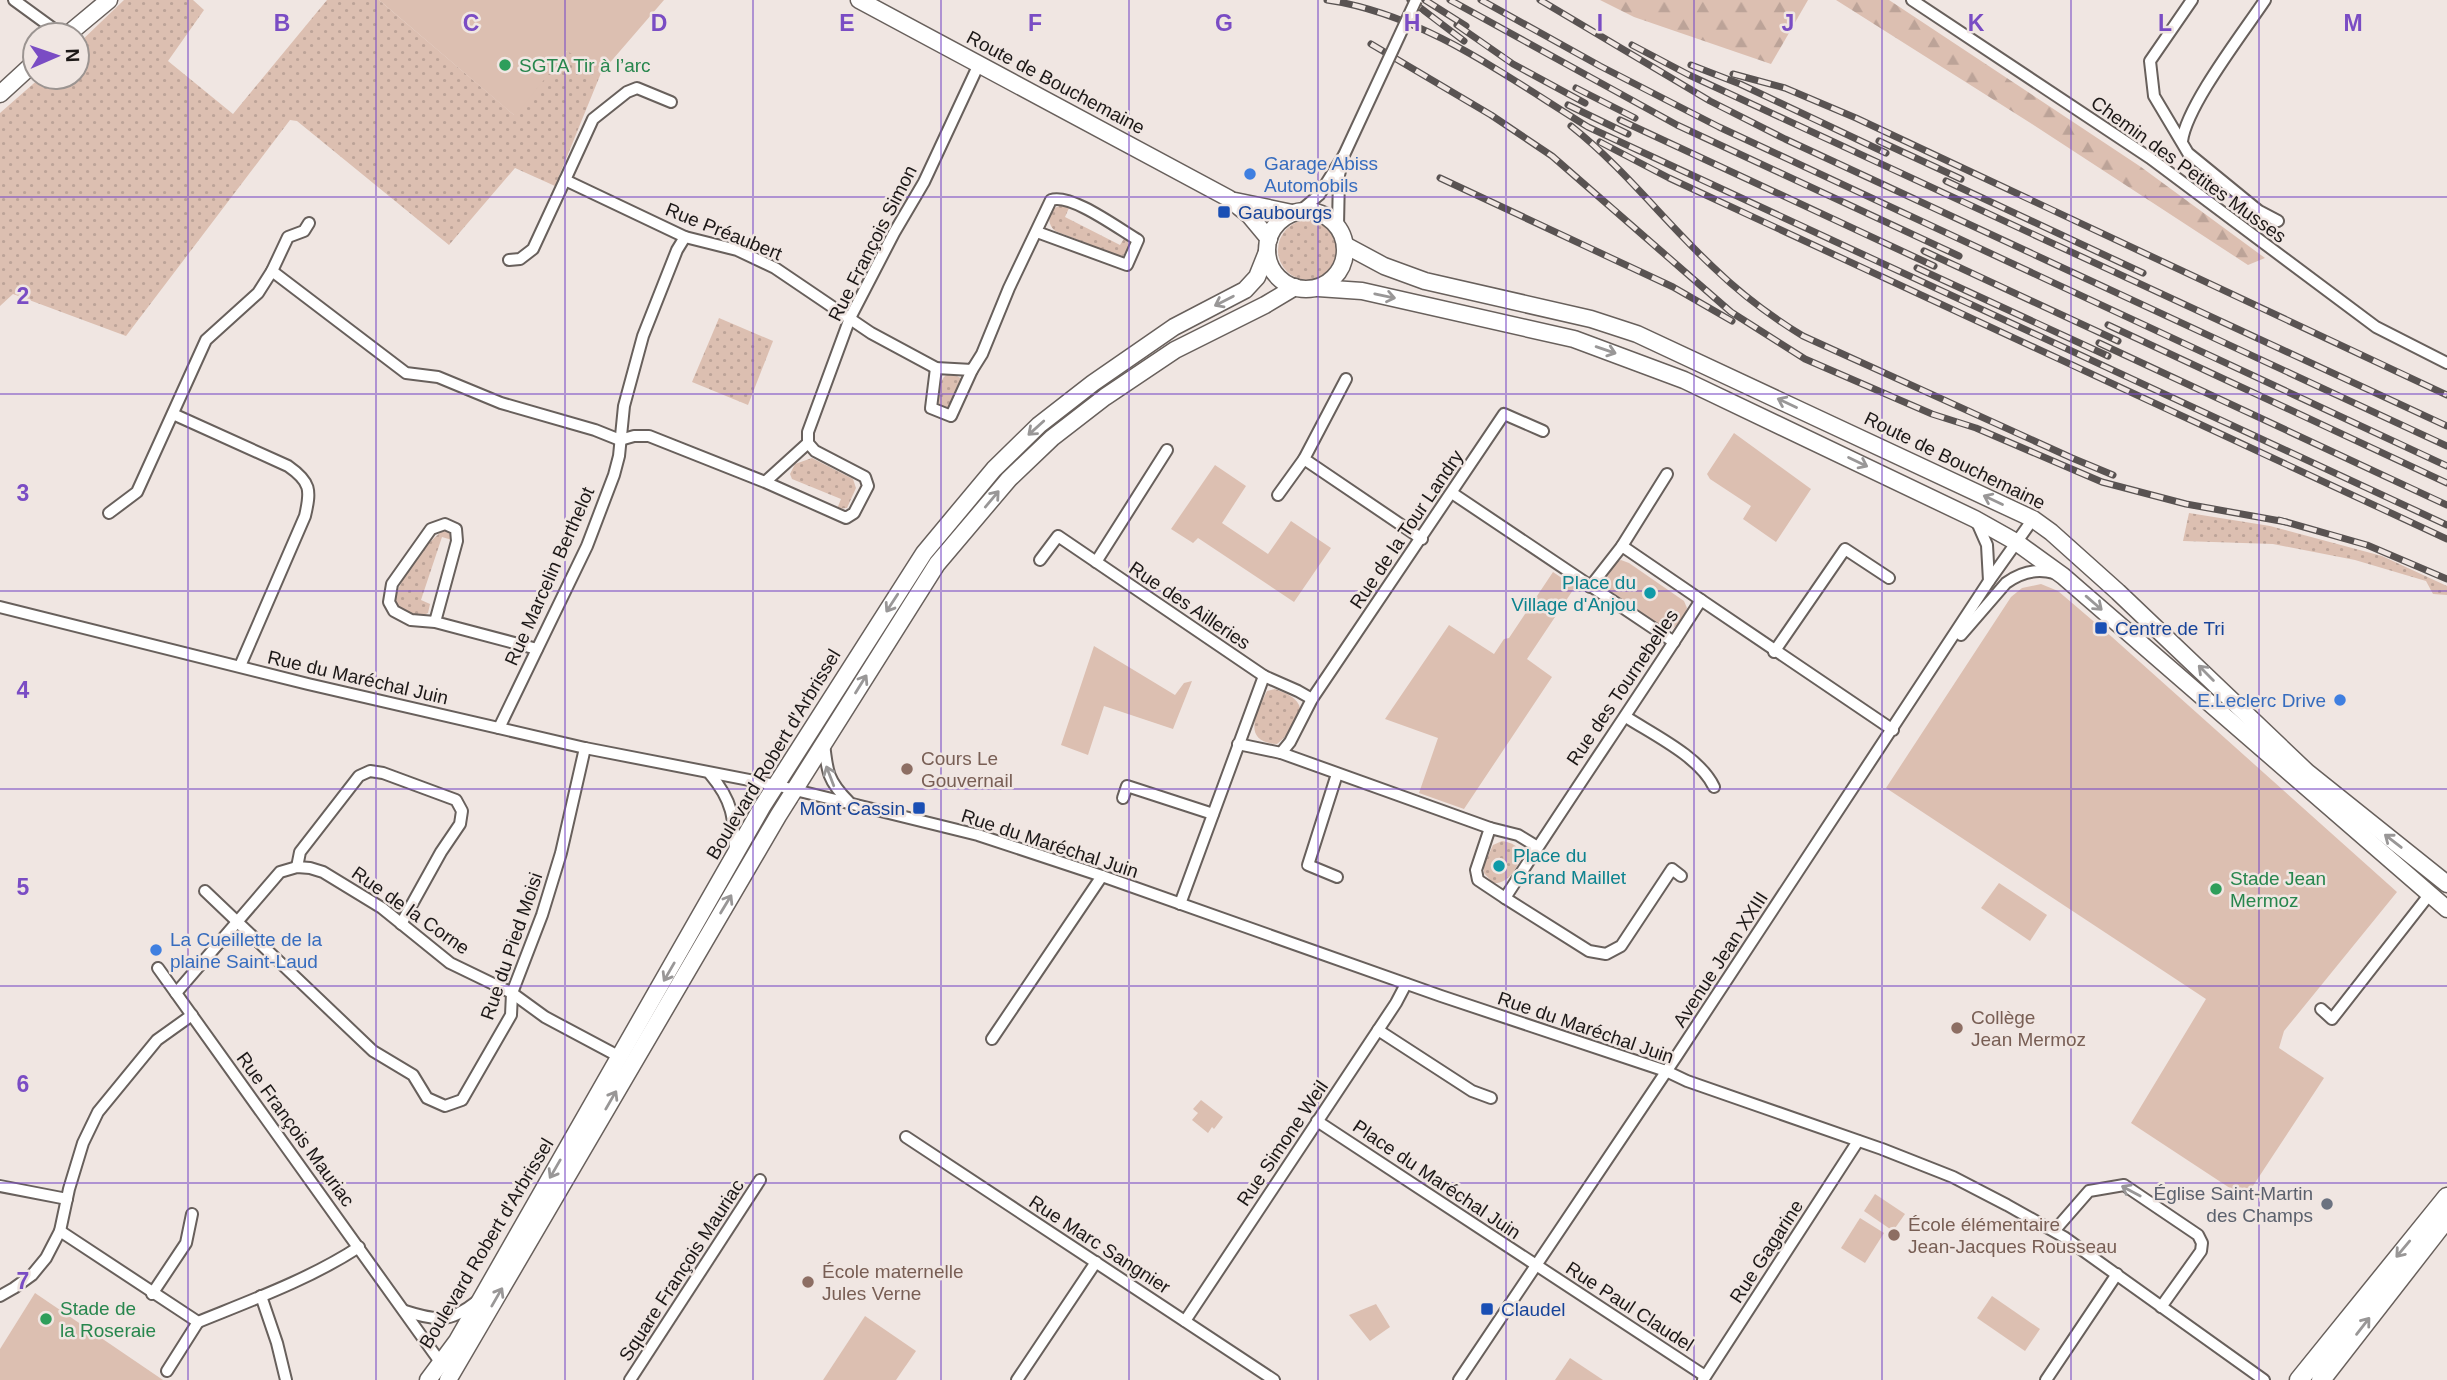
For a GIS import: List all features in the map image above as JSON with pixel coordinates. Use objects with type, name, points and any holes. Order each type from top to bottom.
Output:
[{"type":"main road","points":[[2299,1380],[2447,1197]]},
{"type":"main road","points":[[2321,1380],[2447,1219]]},
{"type":"street","points":[[14,0],[45,21]]},
{"type":"street","points":[[83,21],[109,0]]},
{"type":"street","name":"Route de Bouchemaine","points":[[859,0],[1233,201]]},
{"type":"street","points":[[1268,246],[1277,224],[1319,195],[1344,155],[1416,0]]},
{"type":"street","name":"Chemin des Petites Musses","points":[[1912,0],[2150,158],[2376,327],[2447,363]]},
{"type":"street","points":[[2192,0],[2150,61],[2154,96],[2188,153],[2259,211],[2278,221]]},
{"type":"street","points":[[2182,141],[2184,129],[2213,78],[2265,0]]},
{"type":"street","name":"Rue François Simon","points":[[808,443],[808,432],[850,318],[924,182],[979,64]]},
{"type":"street","points":[[0,94],[21,75]]},
{"type":"street","points":[[509,260],[520,259],[533,249],[593,119],[626,92],[637,88],[671,102]]},
{"type":"street","points":[[1318,288],[1331,281],[1345,258],[1345,244],[1338,226],[1339,175],[1344,155]]},
{"type":"street","name":"Rue Préaubert","points":[[565,180],[685,237],[737,250],[775,268],[871,333],[936,368],[972,370]]},
{"type":"street","points":[[936,368],[931,408],[951,416],[1051,200],[1058,198],[1073,202],[1138,240],[1127,265],[1037,232]]},
{"type":"street","points":[[1233,201],[1296,212],[1321,213],[1338,226]]},
{"type":"street","points":[[1233,201],[1249,215],[1268,246],[1275,274],[1294,287],[1362,291],[1496,320],[1608,350],[1684,380],[1975,519],[2016,542],[2063,576],[2447,909]]},
{"type":"street","points":[[109,513],[137,492],[206,340],[258,293],[288,237],[304,232],[309,223]]},
{"type":"street","name":"Rue Marcelin Berthelot","points":[[499,728],[587,546],[614,475],[624,407],[643,335],[677,250],[685,237]]},
{"type":"street","name":"Route de Bouchemaine","points":[[1345,244],[1384,266],[1424,281],[1591,319],[1637,334],[2033,519],[2118,592],[2307,772],[2447,884]]},
{"type":"street","name":"Boulevard Robert d'Arbrissel","points":[[428,1380],[456,1343],[775,785],[924,553],[994,469],[1039,425],[1093,383],[1174,327],[1245,290],[1257,277],[1268,246]]},
{"type":"street","points":[[272,271],[406,373],[439,376],[501,403],[595,430],[620,440],[649,436],[765,482],[846,518],[854,513],[868,486],[865,477],[814,451],[808,443],[765,482]]},
{"type":"street","name":"Boulevard Robert d'Arbrissel","points":[[450,1379],[793,790],[937,564],[1009,479],[1052,438],[1105,397],[1175,349],[1265,305],[1294,287]]},
{"type":"street","points":[[1278,495],[1304,459],[1346,379]]},
{"type":"street","points":[[173,414],[288,466],[308,484],[309,502],[305,516],[240,666]]},
{"type":"street","name":"Rue de la Tour Landry","points":[[1281,753],[1290,742],[1312,699],[1504,414],[1543,431]]},
{"type":"street","points":[[1096,562],[1167,450]]},
{"type":"street","points":[[1304,459],[1422,539]]},
{"type":"street","points":[[1591,587],[1622,546],[1667,474]]},
{"type":"street","points":[[1452,493],[1674,642]]},
{"type":"street","points":[[1975,519],[1987,545],[1989,581]]},
{"type":"street","name":"Avenue Jean XXIII","points":[[1459,1380],[1893,730],[1989,581],[2033,519]]},
{"type":"street","points":[[435,622],[457,541],[456,529],[445,524],[431,529],[392,584],[389,602],[394,611],[411,621],[435,622],[537,649]]},
{"type":"street","name":"Rue des Ailleries","points":[[1040,560],[1058,536],[1264,676]]},
{"type":"street","points":[[1622,546],[1701,600]]},
{"type":"street","points":[[1774,652],[1845,549],[1889,578]]},
{"type":"street","name":"Avenue Jean XXIII","points":[[1938,661],[2014,577],[2041,570],[2063,576]]},
{"type":"street","name":"Rue des Tournebelles","points":[[1505,898],[1536,846],[1626,717],[1701,600],[1774,652],[1893,730]]},
{"type":"street","name":"Rue du Maréchal Juin","points":[[0,607],[585,748],[775,785],[978,835],[1102,876],[1406,984],[1666,1071],[1687,1081],[1953,1177],[2055,1230],[2264,1380]]},
{"type":"street","points":[[1180,904],[1264,676],[1312,699]]},
{"type":"street","points":[[1626,717],[1693,760],[1709,776],[1714,787]]},
{"type":"street","points":[[824,742],[826,771],[834,788],[851,804]]},
{"type":"street","points":[[1238,744],[1281,753],[1490,828],[1518,835],[1536,846]]},
{"type":"street","name":"Rue du Pied Moisi","points":[[205,891],[373,1051],[413,1075],[427,1098],[445,1105],[462,1100],[511,1015],[512,993],[542,915],[557,866],[585,748]]},
{"type":"street","points":[[176,993],[280,872],[297,867],[300,852],[359,776],[370,771],[383,773],[456,800],[462,811],[460,824],[441,852],[401,924]]},
{"type":"street","points":[[710,774],[724,790],[733,811],[735,855]]},
{"type":"street","points":[[1337,774],[1308,865],[1337,877]]},
{"type":"street","points":[[1123,797],[1127,786],[1213,814]]},
{"type":"street","points":[[1490,828],[1476,870],[1478,880],[1589,951],[1606,954],[1621,946],[1672,869],[1681,876]]},
{"type":"street","name":"Rue de la Corne","points":[[297,867],[310,867],[323,872],[361,893],[450,963],[512,993],[545,1017],[620,1057]]},
{"type":"street","points":[[992,1039],[1102,876]]},
{"type":"street","points":[[2429,895],[2447,920]]},
{"type":"street","points":[[2321,1009],[2332,1019],[2429,895]]},
{"type":"street","name":"Rue François Mauriac","points":[[159,968],[405,1311],[450,1379]]},
{"type":"street","name":"Rue Simone Weil","points":[[1185,1321],[1406,984]]},
{"type":"street","points":[[0,1296],[32,1275],[46,1258],[60,1231],[83,1143],[98,1112],[157,1040],[192,1015]]},
{"type":"street","points":[[1378,1030],[1472,1091],[1492,1098]]},
{"type":"street","name":"Place du Maréchal Juin","points":[[1317,1121],[1536,1266]]},
{"type":"street","name":"Rue Marc Sangnier","points":[[906,1137],[1268,1378]]},
{"type":"street","name":"Rue Gagarine","points":[[1704,1378],[1858,1141]]},
{"type":"street","name":"Square François Mauriac","points":[[630,1380],[761,1180]]},
{"type":"street","points":[[2055,1230],[2089,1191],[2124,1185],[2198,1235],[2202,1243],[2201,1251],[2161,1307]]},
{"type":"street","points":[[0,1186],[67,1199]]},
{"type":"street","points":[[152,1294],[187,1243],[192,1214]]},
{"type":"street","points":[[60,1231],[198,1322]]},
{"type":"street","points":[[167,1371],[198,1322],[261,1296],[342,1258],[359,1247]]},
{"type":"street","points":[[1017,1380],[1096,1262]]},
{"type":"street","name":"Rue Paul Claudel","points":[[1536,1266],[1704,1378]]},
{"type":"street","points":[[2046,1380],[2117,1274]]},
{"type":"street","points":[[261,1296],[286,1380]]},
{"type":"street","points":[[405,1311],[437,1319],[449,1319],[462,1314],[480,1299]]},
{"type":"green space","points":[[124,0],[193,0],[204,10],[168,61],[233,114],[327,0],[379,0],[514,115],[568,50],[601,73],[555,186],[515,168],[449,245],[297,121],[290,120],[126,336],[13,294],[0,306],[0,113],[25,91],[91,91],[91,32]]},
{"type":"green space","name":"SGTA Tir à l’arc","points":[[379,0],[664,0],[601,73],[567,51],[515,116]]},
{"type":"green space","points":[[1600,0],[1808,0],[1771,64],[1634,17]]},
{"type":"green space","points":[[1836,0],[1889,0],[2141,167],[2265,258],[2248,265]]},
{"type":"green space","points":[[1062,205],[1069,208],[1065,217],[1120,245],[1125,237],[1130,246],[1123,256],[1055,231],[1050,223],[1050,215],[1052,209]]},
{"type":"green space","points":[[1308,220],[1325,225],[1333,233],[1338,250],[1333,267],[1325,275],[1308,280],[1291,275],[1283,267],[1278,250],[1283,233],[1291,225]]},
{"type":"green space","points":[[719,318],[773,341],[748,405],[692,382]]},
{"type":"green space","points":[[946,375],[962,379],[950,406],[944,409],[938,404],[938,397],[940,384]]},
{"type":"green space","points":[[1734,433],[1811,489],[1776,542],[1743,519],[1751,506],[1710,479],[1707,474]]},
{"type":"green space","points":[[812,458],[853,479],[856,488],[847,508],[837,509],[841,499],[792,479],[790,474],[795,464]]},
{"type":"green space","points":[[1215,465],[1246,486],[1222,523],[1268,554],[1291,521],[1331,548],[1294,602],[1198,538],[1193,543],[1171,529]]},
{"type":"green space","points":[[2189,513],[2270,526],[2382,556],[2447,586],[2447,595],[2433,594],[2426,581],[2355,560],[2273,544],[2183,541]]},
{"type":"green space","points":[[445,530],[452,534],[452,540],[442,537],[421,600],[430,604],[428,613],[418,616],[407,613],[396,601],[400,585],[431,541]]},
{"type":"green space","points":[[1621,560],[1684,601],[1687,608],[1682,621],[1672,629],[1662,627],[1606,590],[1604,577],[1614,563]]},
{"type":"green space","points":[[1553,572],[1575,587],[1527,659],[1552,677],[1464,809],[1419,793],[1438,738],[1385,719],[1449,625],[1494,654],[1504,639],[1509,638]]},
{"type":"green space","name":"Stade Jean Mermoz","points":[[2041,584],[2058,591],[2112,637],[2397,892],[2284,1031],[2279,1048],[2324,1078],[2245,1198],[2131,1123],[2206,999],[1886,788],[2011,597],[2022,588]]},
{"type":"green space","points":[[1094,646],[1175,695],[1184,683],[1192,681],[1173,729],[1104,706],[1088,755],[1061,745]]},
{"type":"green space","points":[[1275,689],[1295,699],[1300,710],[1293,727],[1277,744],[1259,738],[1254,725],[1267,691]]},
{"type":"green space","points":[[1502,841],[1514,845],[1521,857],[1507,879],[1493,883],[1484,873],[1484,865],[1493,845]]},
{"type":"green space","points":[[1999,883],[2047,915],[2030,941],[1981,908]]},
{"type":"green space","points":[[1201,1100],[1223,1117],[1208,1133],[1192,1120],[1198,1113],[1193,1109]]},
{"type":"green space","points":[[1875,1194],[1905,1214],[1893,1231],[1864,1211]]},
{"type":"green space","points":[[1860,1218],[1884,1233],[1865,1263],[1841,1248]]},
{"type":"green space","name":"Stade de la Roseraie","points":[[35,1293],[163,1380],[0,1380],[0,1349]]},
{"type":"green space","points":[[1992,1296],[2040,1329],[2025,1351],[1977,1318]]},
{"type":"green space","points":[[1376,1304],[1390,1327],[1370,1341],[1349,1315]]},
{"type":"green space","points":[[865,1316],[916,1351],[896,1380],[823,1380]]},
{"type":"green space","points":[[1570,1358],[1603,1380],[1555,1380]]},
{"type":"railway","points":[[1327,0],[1363,7],[1431,33],[1464,50],[1588,127],[2447,525]]},
{"type":"railway","points":[[1410,0],[1464,41]]},
{"type":"railway","points":[[1425,0],[1466,26]]},
{"type":"railway","points":[[1450,0],[1677,125],[1959,256]]},
{"type":"railway","points":[[1481,0],[1600,66],[1719,127],[2447,466]]},
{"type":"railway","points":[[1540,0],[1710,101],[1785,139],[2447,446]]},
{"type":"railway","points":[[1457,25],[1513,64],[1585,103]]},
{"type":"railway","points":[[1371,44],[1491,115],[1552,156],[1731,312],[1805,359],[1932,414],[1976,428],[2102,482],[2186,504],[2286,522]]},
{"type":"railway","points":[[1632,45],[1689,75],[2447,426]]},
{"type":"railway","points":[[1691,65],[1740,84],[1886,153]]},
{"type":"railway","points":[[1733,74],[1785,88],[1856,118],[2447,395]]},
{"type":"railway","points":[[1576,88],[1635,118]]},
{"type":"railway","points":[[1568,105],[1628,134]]},
{"type":"railway","points":[[1620,120],[1934,266]]},
{"type":"railway","points":[[1571,126],[1609,159],[1724,277],[1756,304],[1803,336],[2113,475]]},
{"type":"railway","points":[[1879,141],[1961,179]]},
{"type":"railway","points":[[1600,142],[1669,178],[2447,539]]},
{"type":"railway","points":[[1440,178],[1673,287],[1732,321]]},
{"type":"railway","points":[[1946,181],[2143,273]]},
{"type":"railway","points":[[1924,251],[2118,341]]},
{"type":"railway","points":[[1917,268],[2108,356]]},
{"type":"railway","points":[[2108,325],[2447,483]]},
{"type":"railway","points":[[2099,343],[2447,505]]},
{"type":"railway","points":[[2279,520],[2367,545],[2447,579]]},
{"type":"place","name":"SGTA Tir à l’arc","points":[[505,65]]},
{"type":"place","name":"Garage Abiss Automobils","points":[[1250,174]]},
{"type":"place","name":"Gaubourgs","points":[[1224,212]]},
{"type":"place","name":"Place du Village d'Anjou","points":[[1650,593]]},
{"type":"place","name":"Centre de Tri","points":[[2101,628]]},
{"type":"place","name":"E.Leclerc Drive","points":[[2340,700]]},
{"type":"place","name":"Cours Le Gouvernail","points":[[907,769]]},
{"type":"place","name":"Mont Cassin","points":[[919,808]]},
{"type":"place","name":"Place du Grand Maillet","points":[[1499,866]]},
{"type":"place","name":"Stade Jean Mermoz","points":[[2216,889]]},
{"type":"place","name":"La Cueillette de la plaine Saint-Laud","points":[[156,950]]},
{"type":"place","name":"Collège Jean Mermoz","points":[[1957,1028]]},
{"type":"place","name":"Église Saint-Martin des Champs","points":[[2327,1204]]},
{"type":"place","name":"École élémentaire Jean-Jacques Rousseau","points":[[1894,1235]]},
{"type":"place","name":"École maternelle Jules Verne","points":[[808,1282]]},
{"type":"place","name":"Claudel","points":[[1487,1309]]},
{"type":"place","name":"Stade de la Roseraie","points":[[46,1319]]}]
